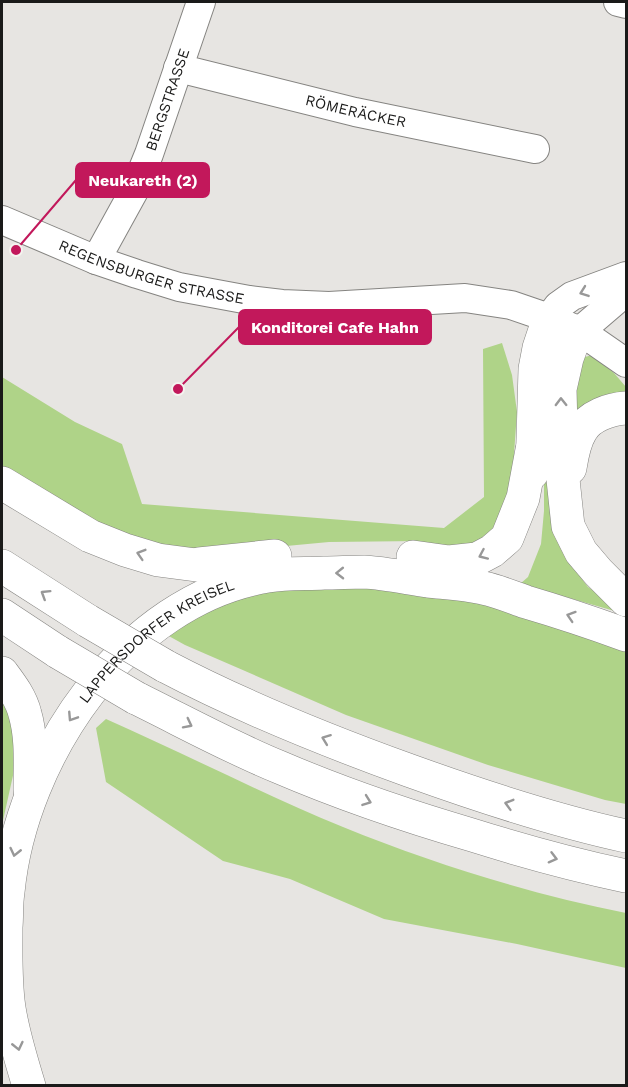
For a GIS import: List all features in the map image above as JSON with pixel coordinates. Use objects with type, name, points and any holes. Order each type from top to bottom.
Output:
[{"type":"highway","points":[[483,588],[503,574],[518,558],[526,540],[531,512],[535,369],[549,318]]},
{"type":"highway","points":[[580,331],[571,346],[560,388],[562,470],[568,526],[581,552],[627,600]]},
{"type":"highway","points":[[565,503],[574,448],[581,429],[596,417],[612,410],[627,408]]},
{"type":"highway","points":[[199,564],[348,550],[449,562],[477,559],[492,551],[507,538],[523,498],[532,450]]},
{"type":"highway","points":[[2,483],[90,536],[125,550],[158,560],[199,564],[268,576]]},
{"type":"highway","points":[[2,566],[88,621],[165,666],[207,688],[291,726],[474,794],[627,836]]},
{"type":"highway","name":"LAPPERSDORFER KREISEL","points":[[29,1086],[9,1007],[5,958],[8,892],[14,856],[31,796],[53,750],[85,698],[114,664],[149,630],[187,604],[230,585],[268,576],[365,572],[483,588],[627,635]]},
{"type":"highway","points":[[2,615],[58,652],[136,698],[279,767],[398,812],[521,850],[627,876]]},
{"type":"highway","points":[[2,673],[15,690],[25,714],[31,796]]},
{"type":"street","name":"BERGSTRASSE","points":[[96,260],[134,191],[201,2]]},
{"type":"street","points":[[618,2],[627,4]]},
{"type":"street","name":"RÖMERÄCKER","points":[[178,68],[355,112],[535,149]]},
{"type":"street","name":"REGENSBURGER STRASSE","points":[[4,221],[96,260],[179,287],[249,300],[329,306],[465,298],[511,305],[580,331],[627,363]]},
{"type":"street","points":[[549,318],[558,306],[572,296],[627,276]]},
{"type":"street","points":[[580,331],[615,301],[627,287]]},
{"type":"green space","points":[[502,343],[512,375],[517,412],[514,454],[515,494],[491,535],[466,546],[431,548],[420,541],[329,542],[231,551],[172,548],[115,531],[47,496],[2,466],[2,377],[75,422],[122,444],[142,504],[444,528],[484,497],[483,349]]},
{"type":"green space","points":[[592,355],[614,373],[626,387],[626,394],[581,415],[573,411],[579,367],[585,357]]},
{"type":"green space","points":[[544,384],[576,571],[588,587],[625,614],[520,584],[528,577],[541,544],[544,511]]},
{"type":"green space","points":[[335,583],[463,599],[555,624],[626,649],[626,804],[605,800],[488,765],[346,715],[167,635],[210,610],[246,596],[286,587]]},
{"type":"green space","points":[[2,689],[18,753],[2,825]]},
{"type":"green space","points":[[106,719],[283,801],[377,841],[518,887],[626,913],[626,968],[517,944],[384,919],[290,879],[223,861],[106,782],[96,728]]},
{"type":"place","name":"Neukareth (2)","points":[[16,250]]},
{"type":"place","name":"Konditorei Cafe Hahn","points":[[178,389]]}]
